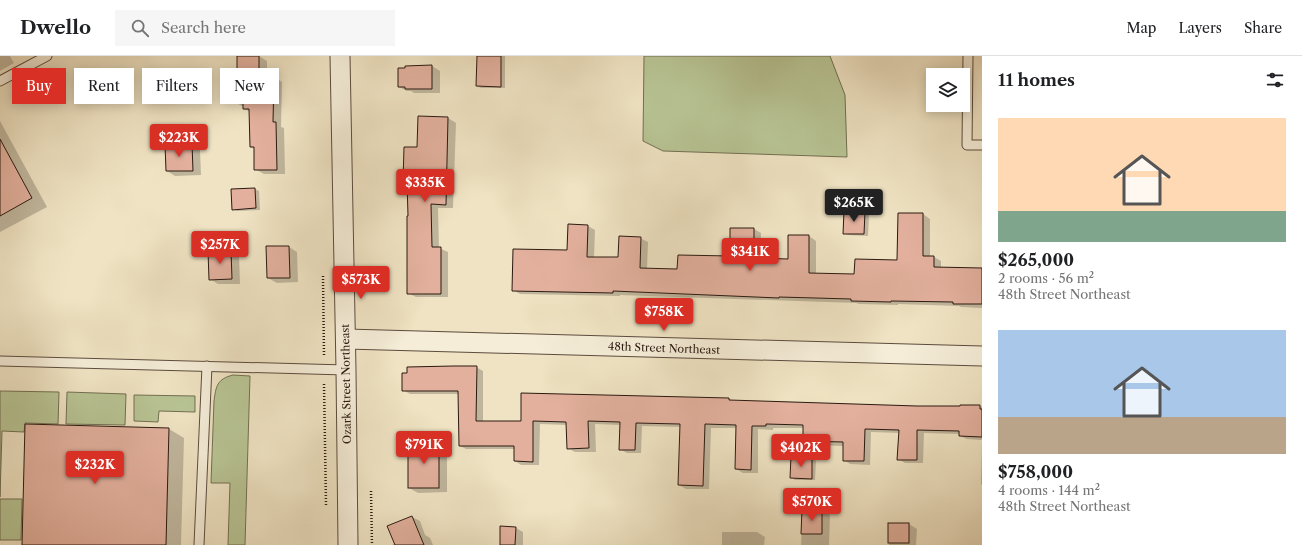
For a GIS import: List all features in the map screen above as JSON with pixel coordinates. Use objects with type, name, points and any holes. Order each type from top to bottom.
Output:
[{"type":"street","name":"Ozark Street Northeast","points":[[340,56],[346,339],[348,545]]},
{"type":"street","name":"48th Street Northeast","points":[[346,339],[982,356]]},
{"type":"lane","points":[[0,81],[47,56]]},
{"type":"lane","points":[[968,56],[966,145],[982,145]]},
{"type":"lane","points":[[0,361],[346,370]]},
{"type":"lane","points":[[199,545],[207,366]]},
{"type":"path","points":[[323,275],[326,505]]},
{"type":"path","points":[[371,491],[372,545]]},
{"type":"green space","points":[[644,56],[830,56],[845,95],[847,157],[663,151],[643,141]]},
{"type":"green space","points":[[233,375],[250,376],[245,545],[228,545],[230,483],[211,483],[214,401],[216,391],[220,381]]},
{"type":"green space","points":[[0,391],[59,392],[58,424],[25,423],[24,432],[2,431],[0,497]]},
{"type":"green space","points":[[67,392],[126,394],[125,425],[66,424]]},
{"type":"green space","points":[[134,395],[195,396],[195,412],[159,411],[158,422],[134,421]]},
{"type":"green space","points":[[0,499],[22,499],[21,540],[0,540]]},
{"type":"building","points":[[237,56],[259,56],[259,68],[237,68]]},
{"type":"building","points":[[477,56],[501,56],[501,87],[476,86]]},
{"type":"building","points":[[432,65],[432,89],[405,89],[405,87],[398,87],[398,68],[405,68],[405,66]]},
{"type":"building","points":[[243,104],[273,104],[273,122],[276,122],[277,170],[254,170],[254,147],[250,147],[249,109],[243,109]]},
{"type":"building","points":[[418,116],[448,117],[446,205],[431,204],[432,247],[441,247],[441,294],[407,294],[408,216],[407,182],[403,182],[404,147],[417,147]]},
{"type":"building","points":[[0,139],[32,198],[0,216]]},
{"type":"building","points":[[192,144],[193,171],[166,171],[165,145]]},
{"type":"building","points":[[255,188],[256,208],[232,210],[231,189]]},
{"type":"building","points":[[844,211],[865,212],[864,234],[843,234]]},
{"type":"building","points":[[898,213],[923,213],[923,256],[934,256],[934,267],[982,268],[982,304],[953,304],[953,302],[851,301],[851,299],[779,298],[613,291],[613,293],[512,291],[513,249],[567,250],[568,224],[588,225],[587,257],[618,257],[619,236],[641,237],[640,268],[677,269],[678,255],[730,256],[730,228],[754,228],[754,258],[788,259],[788,235],[809,235],[809,273],[854,274],[855,259],[897,260]]},
{"type":"building","points":[[266,246],[289,246],[290,278],[267,278]]},
{"type":"building","points":[[231,250],[232,279],[209,280],[208,251]]},
{"type":"building","points":[[477,366],[476,421],[521,421],[521,393],[729,398],[729,400],[917,406],[980,405],[980,409],[982,409],[982,437],[959,436],[959,431],[917,430],[917,460],[897,460],[899,430],[865,429],[864,461],[843,461],[843,442],[803,441],[803,425],[766,424],[766,426],[752,426],[751,470],[735,469],[736,425],[705,424],[703,486],[678,485],[680,424],[636,423],[635,450],[619,450],[620,422],[588,421],[589,448],[567,449],[566,422],[533,421],[533,462],[514,461],[514,446],[459,446],[458,391],[402,391],[402,373],[407,373],[407,367]]},
{"type":"building","points":[[25,424],[169,428],[166,545],[22,545]]},
{"type":"building","points":[[408,442],[439,442],[439,488],[408,488]]},
{"type":"building","points":[[791,456],[812,457],[812,479],[790,478]]},
{"type":"building","points":[[802,509],[822,510],[822,534],[801,534]]},
{"type":"building","points":[[412,516],[424,545],[395,545],[387,526]]},
{"type":"building","points":[[888,523],[909,523],[909,543],[888,543]]},
{"type":"building","points":[[500,526],[516,527],[515,545],[500,545]]}]
